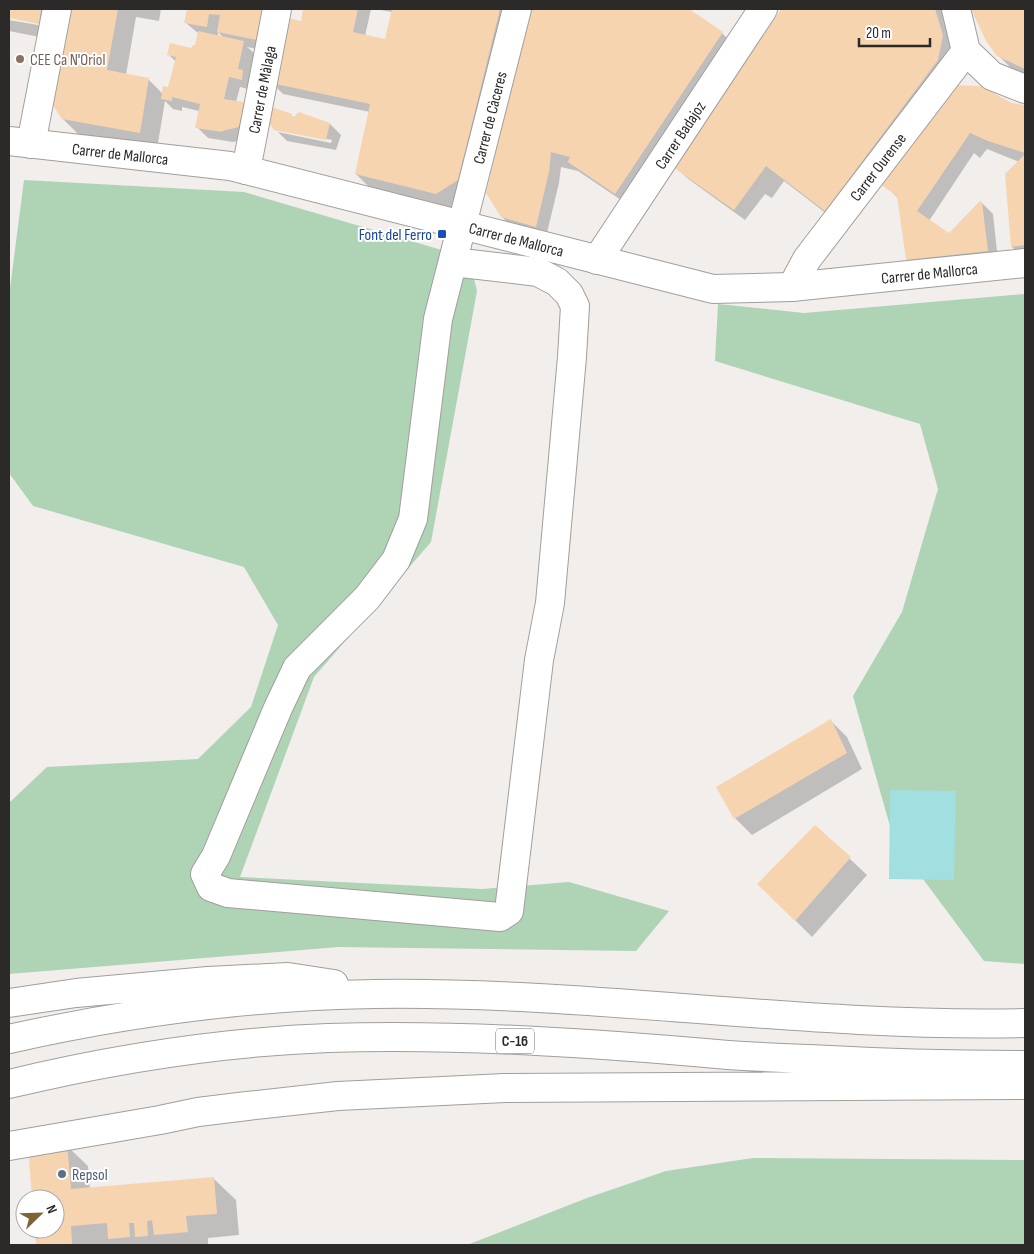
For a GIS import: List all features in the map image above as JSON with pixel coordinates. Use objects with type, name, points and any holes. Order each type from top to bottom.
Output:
[{"type":"main road","points":[[20,142],[57,9]]},
{"type":"main road","name":"Carrer de Màlaga","points":[[246,170],[277,9]]},
{"type":"main road","name":"Carrer de Càceres","points":[[453,262],[538,272],[556,282],[569,294],[574,306],[572,357],[550,603],[539,660],[509,911],[500,917],[228,893],[211,887],[205,874],[216,856],[278,708],[297,668],[367,598],[396,560],[413,519],[438,319],[517,9]]},
{"type":"main road","name":"Carrer Badajoz","points":[[597,260],[763,9]]},
{"type":"main road","points":[[956,9],[966,51],[992,76],[1025,89]]},
{"type":"main road","name":"Carrer Ourense","points":[[792,286],[807,259],[966,51]]},
{"type":"main road","name":"Carrer de Mallorca","points":[[20,142],[230,166],[713,290],[792,286],[1025,263]]},
{"type":"main road","points":[[9,1003],[135,987],[288,977],[334,984],[374,994]]},
{"type":"main road","points":[[9,1039],[69,1026],[199,1005],[265,999],[374,994],[552,999],[904,1022],[1025,1023]]},
{"type":"main road","name":"C-16","points":[[9,1084],[94,1065],[209,1048],[309,1039],[375,1037],[534,1041],[689,1050],[729,1055],[903,1064],[1025,1065]]},
{"type":"main road","points":[[9,1146],[198,1112],[338,1096],[506,1088],[1025,1085]]},
{"type":"green space","points":[[24,180],[244,192],[469,258],[477,291],[431,542],[314,677],[240,877],[482,889],[569,882],[669,911],[636,951],[338,947],[9,974],[9,803],[47,767],[198,759],[251,707],[278,625],[244,567],[33,506],[9,473],[9,296]]},
{"type":"green space","points":[[1025,294],[1025,964],[984,961],[894,840],[853,696],[902,612],[938,489],[920,424],[715,361],[718,304],[804,313]]},
{"type":"green space","points":[[753,1158],[1025,1160],[1025,1245],[467,1245],[587,1198],[666,1171]]},
{"type":"water","points":[[890,790],[956,791],[954,880],[889,879]]},
{"type":"building","points":[[9,9],[41,9],[39,24],[9,18]]},
{"type":"building","points":[[62,9],[118,9],[107,70],[149,78],[140,133],[62,119],[46,95]]},
{"type":"building","points":[[187,9],[265,9],[257,40],[217,32],[220,15],[209,14],[207,27],[184,23]]},
{"type":"building","points":[[303,9],[358,9],[353,32],[385,39],[392,9],[500,9],[458,180],[436,194],[355,174],[370,104],[271,83],[284,17],[301,21]]},
{"type":"building","points":[[530,9],[689,9],[723,32],[615,194],[568,162],[570,157],[551,152],[549,172],[536,227],[501,217],[486,193]]},
{"type":"building","points":[[781,9],[935,9],[943,35],[938,60],[825,211],[766,166],[734,210],[674,168]]},
{"type":"building","points":[[971,9],[1025,9],[1025,69],[997,56],[986,41]]},
{"type":"building","points":[[198,31],[244,41],[238,69],[243,70],[242,80],[229,77],[224,99],[244,102],[239,127],[223,132],[195,128],[200,104],[172,97],[172,101],[161,99],[163,86],[168,87],[176,57],[167,55],[170,43],[191,48],[195,45]]},
{"type":"building","points":[[953,85],[980,86],[1012,103],[1025,105],[1025,153],[970,133],[917,211],[949,233],[980,201],[982,202],[988,251],[906,260],[897,196],[880,184]]},
{"type":"building","points":[[266,105],[292,114],[292,117],[299,112],[330,123],[326,140],[274,130],[263,115]]},
{"type":"building","points":[[1025,154],[1025,245],[1011,247],[1005,174]]},
{"type":"building","points":[[831,719],[847,753],[734,819],[716,787]]},
{"type":"building","points":[[815,825],[851,857],[795,921],[757,884]]},
{"type":"building","points":[[67,1143],[71,1189],[214,1177],[217,1214],[186,1216],[188,1232],[154,1235],[152,1220],[147,1221],[148,1236],[135,1237],[134,1223],[129,1223],[130,1237],[108,1239],[107,1223],[71,1226],[72,1244],[36,1245],[36,1239],[65,1239],[65,1189],[31,1189],[28,1146]]},
{"type":"place","name":"CEE Ca N'Oriol","points":[[20,59]]},
{"type":"place","name":"Font del Ferro","points":[[442,234]]},
{"type":"place","name":"Repsol","points":[[62,1174]]}]
